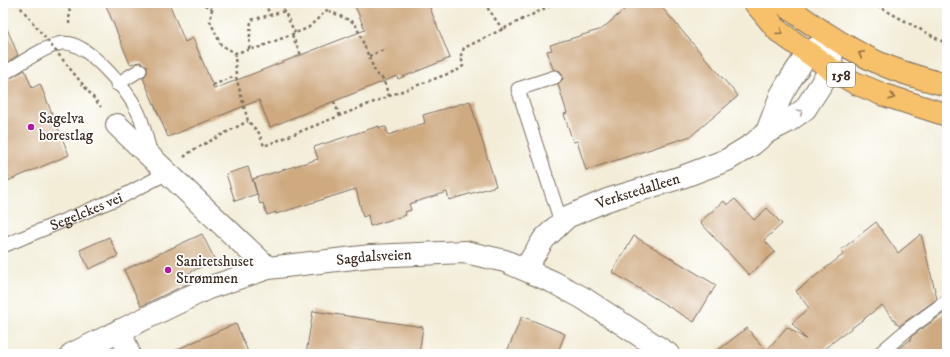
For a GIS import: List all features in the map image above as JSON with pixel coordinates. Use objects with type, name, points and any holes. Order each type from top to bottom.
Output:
[{"type":"main road","name":"158","points":[[755,3],[778,31],[831,69],[855,83],[884,95],[947,114]]},
{"type":"main road","name":"158","points":[[782,3],[832,38],[880,64],[947,85]]},
{"type":"street","name":"Verkstedalleen","points":[[767,132],[781,95],[808,53],[832,38]]},
{"type":"street","points":[[831,69],[832,38]]},
{"type":"street","name":"Verkstedalleen","points":[[525,269],[544,239],[567,217],[594,204],[682,177],[727,160],[753,144],[767,132],[787,122],[805,109],[831,69]]},
{"type":"street","points":[[117,125],[268,268]]},
{"type":"street","name":"Sagdalsveien","points":[[72,354],[208,288],[268,268],[371,256],[465,252],[505,261],[525,269],[583,298],[668,354]]},
{"type":"street","points":[[120,330],[129,354]]},
{"type":"lane","points":[[3,74],[40,52],[64,42],[76,44],[94,56],[137,110],[160,166]]},
{"type":"lane","points":[[117,84],[140,70]]},
{"type":"lane","points":[[556,77],[518,89],[561,222]]},
{"type":"lane","name":"Segelckes vei","points":[[3,246],[122,196],[160,166]]},
{"type":"lane","points":[[879,354],[907,330],[947,301]]},
{"type":"path","points":[[17,3],[102,107]]},
{"type":"path","points":[[199,3],[212,8]]},
{"type":"path","points":[[213,3],[210,20],[221,45],[235,53],[308,28],[327,10]]},
{"type":"path","points":[[265,3],[270,15]]},
{"type":"path","points":[[284,3],[285,11],[301,55]]},
{"type":"path","points":[[325,3],[327,10]]},
{"type":"path","points":[[484,3],[503,30]]},
{"type":"path","points":[[235,53],[235,76],[248,122],[259,133],[264,146],[458,70],[463,66],[461,55],[464,48],[556,3]]},
{"type":"path","points":[[872,3],[947,44]]},
{"type":"path","points":[[327,10],[355,22],[376,74],[383,79],[389,96]]},
{"type":"path","points":[[249,49],[251,20],[285,11]]},
{"type":"path","points":[[369,56],[386,49]]},
{"type":"path","points":[[213,85],[235,76]]},
{"type":"path","points":[[334,102],[340,116]]},
{"type":"path","points":[[160,166],[248,122]]},
{"type":"building","points":[[105,3],[169,3],[185,42],[193,38],[214,89],[365,30],[354,3],[428,3],[450,58],[398,79],[397,76],[270,127],[259,100],[168,137],[143,78],[147,73],[147,66],[140,62],[130,64]]},
{"type":"building","points":[[632,3],[658,3],[738,96],[691,136],[586,170],[577,141],[573,142],[564,114],[567,113],[558,84],[563,79],[562,74],[560,71],[553,69],[547,51],[552,50],[550,45],[602,29]]},
{"type":"building","points":[[3,19],[18,55],[3,65]]},
{"type":"building","name":"Sagelva borestlag","points":[[25,70],[32,88],[40,84],[69,155],[3,183],[3,82]]},
{"type":"building","points":[[470,101],[496,186],[449,200],[447,192],[409,204],[411,210],[405,212],[406,215],[370,226],[368,215],[363,217],[356,189],[276,214],[276,212],[267,215],[263,203],[260,204],[253,179],[318,159],[314,147],[379,126],[379,128],[386,127],[388,135],[425,123],[423,115]]},
{"type":"building","points":[[248,167],[257,194],[235,201],[226,174]]},
{"type":"building","points":[[735,199],[754,220],[767,208],[782,224],[764,240],[775,252],[749,275],[700,222],[724,201],[727,205]]},
{"type":"building","points":[[876,222],[898,253],[921,234],[937,299],[899,326],[882,305],[824,349],[832,354],[713,354],[747,328],[766,351],[787,327],[806,339],[792,323],[809,308],[796,291],[844,254],[841,250]]},
{"type":"building","points":[[202,234],[215,260],[187,274],[191,282],[141,306],[124,270]]},
{"type":"building","points":[[634,236],[716,285],[694,322],[612,272]]},
{"type":"building","points":[[109,237],[118,256],[89,269],[80,250]]},
{"type":"building","points":[[313,311],[423,327],[419,354],[306,354]]},
{"type":"building","points":[[947,311],[947,354],[891,354],[910,340],[912,336]]},
{"type":"building","points":[[522,316],[565,334],[557,354],[506,354]]},
{"type":"building","points":[[236,324],[249,354],[167,354],[225,328]]},
{"type":"place","name":"Sagelva borestlag","points":[[31,127]]},
{"type":"place","name":"Sanitetshuset Strømmen","points":[[168,270]]}]
